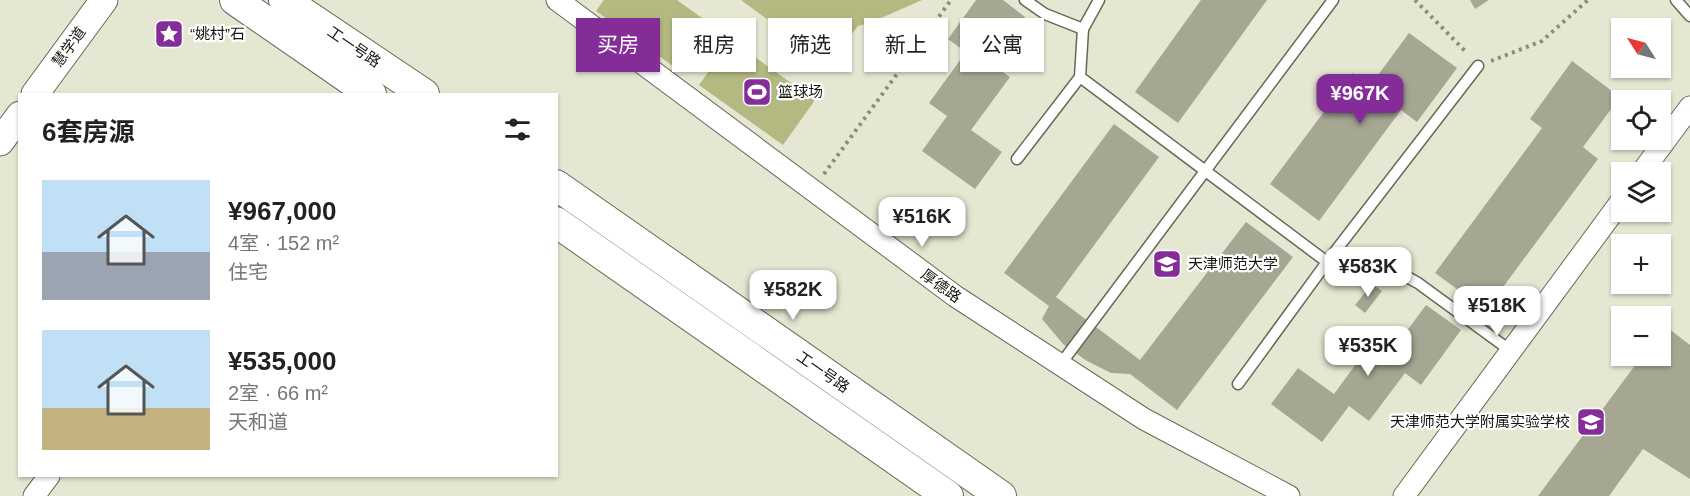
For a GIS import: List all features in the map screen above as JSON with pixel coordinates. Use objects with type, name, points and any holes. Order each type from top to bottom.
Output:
[{"type":"main road","name":"工一号路","points":[[235,0],[370,93]]},
{"type":"main road","name":"工一号路","points":[[284,0],[423,93]]},
{"type":"main road","name":"工一号路","points":[[558,186],[1001,496]]},
{"type":"main road","name":"工一号路","points":[[558,223],[948,496]]},
{"type":"street","name":"慧学道","points":[[36,93],[104,0]]},
{"type":"street","name":"厚德路","points":[[557,0],[954,296],[1144,419],[1289,496]]},
{"type":"street","points":[[1649,162],[1690,107]]},
{"type":"street","points":[[0,142],[18,118]]},
{"type":"street","points":[[1404,496],[1611,215]]},
{"type":"street","points":[[34,496],[48,477]]},
{"type":"lane","points":[[1025,0],[1046,14],[1083,29]]},
{"type":"lane","points":[[1017,159],[1080,77],[1083,29],[1099,0]]},
{"type":"lane","points":[[1060,365],[1333,0]]},
{"type":"lane","points":[[1676,0],[1690,16]]},
{"type":"lane","points":[[1238,384],[1327,262],[1478,66]]},
{"type":"lane","points":[[1080,77],[1327,262],[1385,266],[1418,283],[1511,351]]},
{"type":"path","points":[[812,189],[951,0]]},
{"type":"path","points":[[1415,0],[1446,29],[1478,66],[1542,41],[1588,0]]},
{"type":"green space","points":[[604,0],[677,0],[702,18],[672,18],[672,65],[660,57],[660,18],[606,18],[596,11]]},
{"type":"green space","points":[[741,0],[922,0],[881,18],[864,18],[864,24],[858,26],[852,34],[852,18],[768,18],[768,20]]},
{"type":"green space","name":"篮球场","points":[[756,58],[768,66],[768,72],[776,72],[815,100],[783,145],[699,85],[708,72],[756,72]]},
{"type":"building","points":[[976,0],[1003,0],[1025,17],[1024,18],[963,18]]},
{"type":"building","points":[[1201,0],[1267,0],[1178,123],[1135,92]]},
{"type":"building","points":[[1470,0],[1489,0],[1475,9]]},
{"type":"building","points":[[960,22],[960,48],[948,39]]},
{"type":"building","points":[[1409,33],[1457,68],[1417,122],[1401,110],[1319,221],[1270,184],[1353,73],[1370,86]]},
{"type":"building","points":[[960,60],[960,72],[1003,72],[1010,77],[971,130],[1002,152],[975,189],[922,151],[947,116],[929,103]]},
{"type":"building","points":[[1572,61],[1611,90],[1611,109],[1583,147],[1598,159],[1486,310],[1435,273],[1542,128],[1530,119]]},
{"type":"building","points":[[1114,124],[1159,157],[1056,297],[1140,360],[1246,222],[1293,257],[1177,410],[1130,374],[1111,373],[1087,361],[1063,344],[1042,319],[1049,306],[1004,273]]},
{"type":"building","points":[[1372,284],[1382,291],[1365,313],[1355,305]]},
{"type":"building","points":[[1426,305],[1461,330],[1421,385],[1405,373],[1369,421],[1349,406],[1322,442],[1271,404],[1298,368],[1334,394],[1370,345],[1387,358]]},
{"type":"building","points":[[1671,330],[1690,345],[1690,479],[1643,449],[1609,496],[1538,496],[1635,366],[1671,366]]},
{"type":"place","name":"“姚村”石","points":[[169,34]]},
{"type":"place","name":"篮球场","points":[[757,92]]},
{"type":"place","name":"天津师范大学","points":[[1167,264]]},
{"type":"place","name":"天津师范大学附属实验学校","points":[[1591,422]]}]
